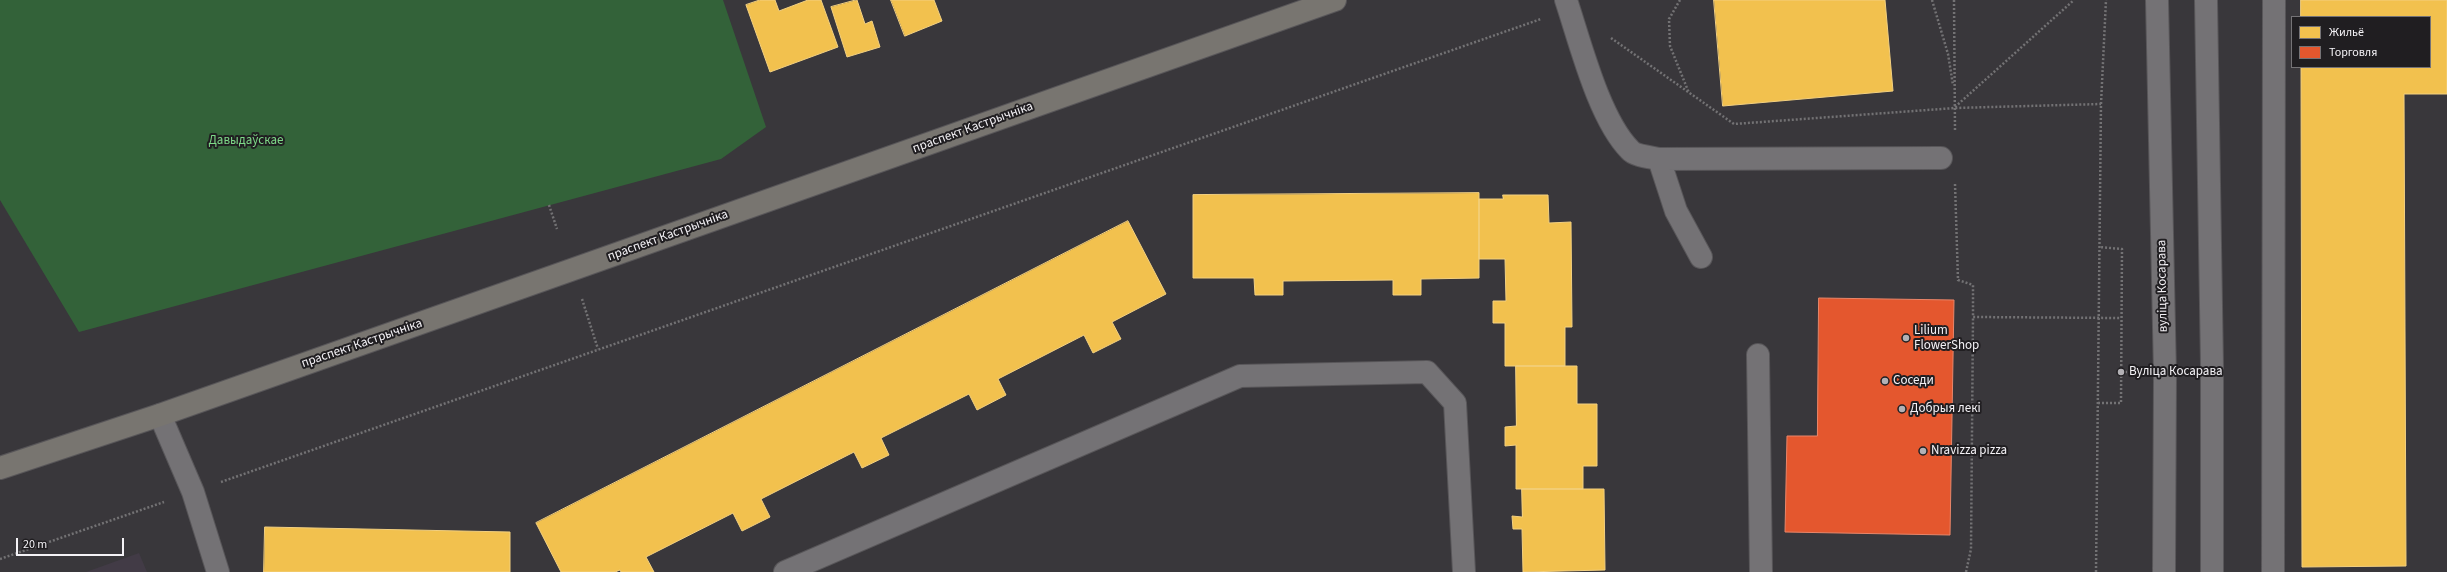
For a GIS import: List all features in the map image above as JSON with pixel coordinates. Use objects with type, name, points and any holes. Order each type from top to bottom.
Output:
[{"type":"main road","name":"праспект Кастрычніка","points":[[0,468],[160,415],[1335,0]]},
{"type":"street","name":"вуліца Косарава","points":[[2158,0],[2165,374],[2164,572]]},
{"type":"street","points":[[2206,0],[2212,366],[2212,572]]},
{"type":"street","points":[[2273,572],[2274,0]]},
{"type":"street","points":[[1567,4],[1594,86],[1614,127],[1630,151],[1659,159],[1941,158]]},
{"type":"street","points":[[1659,159],[1676,211],[1701,257]]},
{"type":"street","points":[[1758,356],[1761,572]]},
{"type":"street","points":[[785,572],[1240,376],[1427,372],[1455,403],[1464,572]]},
{"type":"street","points":[[160,415],[193,492],[218,572]]},
{"type":"path","points":[[1680,0],[1669,19],[1670,46],[1689,93]]},
{"type":"path","points":[[1932,0],[1948,54],[1955,108]]},
{"type":"path","points":[[1954,0],[1955,139]]},
{"type":"path","points":[[1955,108],[2074,0]]},
{"type":"path","points":[[2096,572],[2101,104],[2106,0]]},
{"type":"path","points":[[0,559],[598,350],[1567,4]]},
{"type":"path","points":[[1607,36],[1734,124],[1955,108],[2101,104]]},
{"type":"path","points":[[1955,178],[1958,280],[1973,284],[1971,549],[1966,572]]},
{"type":"path","points":[[549,205],[557,229]]},
{"type":"path","points":[[2097,403],[2121,402],[2122,249],[2099,247]]},
{"type":"path","points":[[580,294],[598,350]]},
{"type":"path","points":[[1973,317],[2121,318]]},
{"type":"shaded area","points":[[139,553],[147,572],[86,572]]},
{"type":"green space","name":"Давыдаўскае","points":[[0,0],[723,0],[766,127],[721,159],[79,332],[0,200]]},
{"type":"building: Жильё","points":[[760,0],[775,0],[779,11],[808,0],[821,0],[838,47],[770,72],[746,5]]},
{"type":"building: Жильё","points":[[857,0],[865,24],[872,21],[880,47],[847,57],[831,7]]},
{"type":"building: Жильё","points":[[891,0],[934,0],[942,21],[905,36]]},
{"type":"building: Жильё","points":[[1714,0],[1885,0],[1893,91],[1723,106]]},
{"type":"building: Жильё","points":[[2301,0],[2447,0],[2447,94],[2404,94],[2406,566],[2302,567],[2301,68],[2431,68],[2431,16],[2301,16]]},
{"type":"building: Жильё","points":[[1479,193],[1479,278],[1421,279],[1421,295],[1393,295],[1393,280],[1283,281],[1283,295],[1255,295],[1254,278],[1193,278],[1193,195]]},
{"type":"building: Жильё","points":[[1503,195],[1548,195],[1549,223],[1571,222],[1572,327],[1565,327],[1565,366],[1505,366],[1505,323],[1493,323],[1493,301],[1506,301],[1505,259],[1479,259],[1479,199],[1503,199]]},
{"type":"building: Жильё","points":[[1128,221],[1166,294],[1112,322],[1121,339],[1093,353],[1084,335],[998,379],[1006,395],[977,410],[969,394],[881,438],[889,455],[862,468],[854,452],[761,499],[770,517],[742,531],[733,513],[646,557],[654,572],[621,572],[620,570],[615,572],[561,572],[536,523]]},
{"type":"building: Жильё","points":[[1516,366],[1577,366],[1577,404],[1597,404],[1597,466],[1583,466],[1583,489],[1516,489],[1516,445],[1505,446],[1505,427],[1516,426]]},
{"type":"building: Жильё","points":[[1522,489],[1604,489],[1605,570],[1523,572],[1522,529],[1513,529],[1512,516],[1522,517]]},
{"type":"building: Жильё","points":[[265,527],[510,532],[510,572],[264,572]]},
{"type":"building: Торговля","name":"Соседи","points":[[1819,298],[1954,300],[1950,535],[1785,532],[1787,436],[1817,436]]},
{"type":"place","name":"Lilium FlowerShop","points":[[1906,338]]},
{"type":"place","name":"Вуліца Косарава","points":[[2121,372]]},
{"type":"place","name":"Соседи","points":[[1885,381]]},
{"type":"place","name":"Добрыя лекі","points":[[1902,409]]},
{"type":"place","name":"Nravizza pizza","points":[[1923,451]]}]
